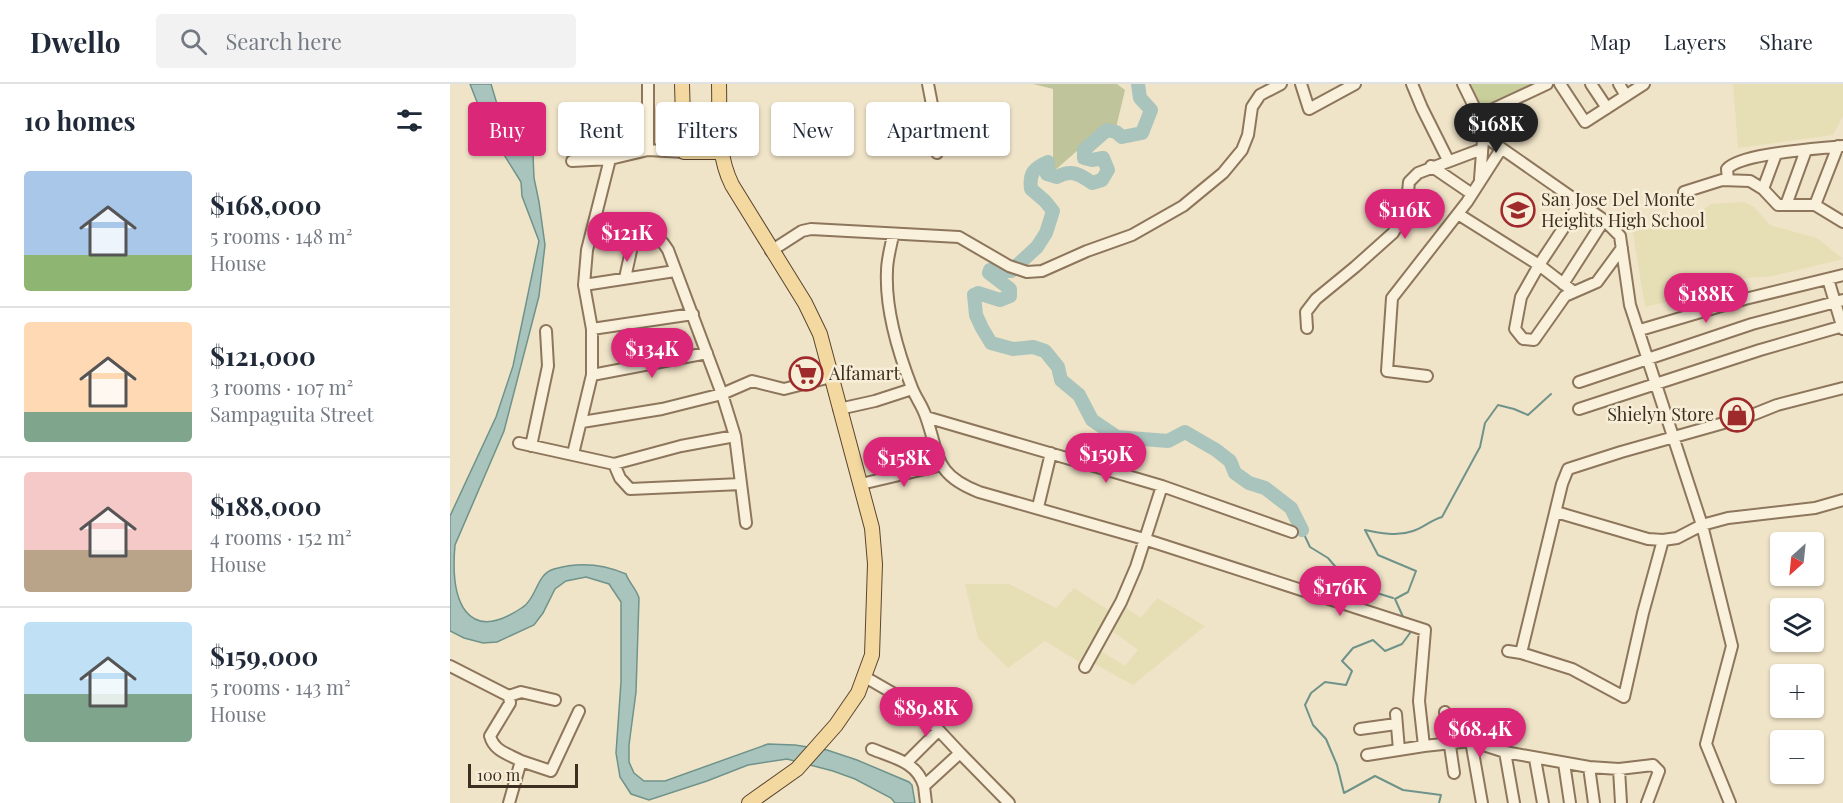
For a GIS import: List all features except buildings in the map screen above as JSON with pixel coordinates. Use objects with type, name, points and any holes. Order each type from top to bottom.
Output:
[{"type":"main road","points":[[682,84],[683,102]]},
{"type":"main road","points":[[719,84],[719,102]]},
{"type":"main road","points":[[721,156],[728,175],[820,334],[872,528],[875,564],[872,655],[865,677],[851,703],[825,739],[797,768],[749,803]]},
{"type":"street","points":[[648,84],[648,150]]},
{"type":"street","points":[[928,84],[932,102]]},
{"type":"street","points":[[771,250],[811,228],[893,235],[959,237],[1015,268],[1026,272],[1042,271],[1132,235],[1183,206],[1223,173],[1239,154],[1248,135],[1252,107],[1260,95],[1281,84]]},
{"type":"street","points":[[1301,84],[1309,109],[1355,84]]},
{"type":"street","points":[[1412,84],[1448,160]]},
{"type":"street","points":[[1462,84],[1491,141],[1604,220],[1620,236],[1630,305],[1702,525],[1732,646],[1706,744],[1730,803]]},
{"type":"street","points":[[1478,116],[1547,84]]},
{"type":"street","points":[[1560,84],[1585,123],[1644,84]]},
{"type":"street","points":[[1591,84],[1607,108]]},
{"type":"street","points":[[1619,84],[1626,96]]},
{"type":"street","points":[[1480,179],[1484,127]]},
{"type":"street","points":[[1728,180],[1727,169],[1733,164],[1776,154],[1840,146],[1815,205]]},
{"type":"street","points":[[1307,328],[1306,312],[1316,299],[1393,233],[1406,211],[1409,182],[1418,173],[1431,166],[1482,149]]},
{"type":"street","points":[[1427,376],[1387,371],[1392,298],[1458,214],[1501,149]]},
{"type":"street","points":[[572,161],[609,159],[648,150],[656,150]]},
{"type":"street","points":[[1786,205],[1806,150]]},
{"type":"street","points":[[1763,189],[1776,154]]},
{"type":"street","points":[[573,454],[592,375],[592,329],[584,285],[587,250],[609,159]]},
{"type":"street","points":[[1431,166],[1472,194]]},
{"type":"street","points":[[1684,192],[1722,180],[1750,181],[1763,189],[1778,205],[1815,205],[1842,218]]},
{"type":"street","points":[[1580,203],[1521,297],[1515,329],[1523,339],[1534,340],[1565,296],[1597,282],[1622,248]]},
{"type":"street","points":[[1458,214],[1539,265],[1574,292]]},
{"type":"street","points":[[596,220],[653,233],[663,241],[693,314],[735,436],[747,523]]},
{"type":"street","points":[[1563,284],[1604,220]]},
{"type":"street","points":[[626,278],[636,228]]},
{"type":"street","points":[[893,235],[887,270],[889,311],[912,389],[926,417],[936,455],[956,481],[967,487],[1144,539],[1425,630],[1419,700],[1424,746]]},
{"type":"street","points":[[584,285],[675,271]]},
{"type":"street","points":[[1640,330],[1745,299],[1843,275]]},
{"type":"street","points":[[1579,409],[1656,383],[1843,327],[1839,301],[1828,279]]},
{"type":"street","points":[[1579,382],[1752,324],[1839,301]]},
{"type":"street","points":[[592,329],[693,314]]},
{"type":"street","points":[[531,446],[549,366],[546,331]]},
{"type":"street","points":[[592,375],[707,353]]},
{"type":"street","points":[[582,422],[662,409],[722,394],[752,381],[784,389],[831,377]]},
{"type":"street","points":[[1521,653],[1562,484],[1568,469],[1843,387]]},
{"type":"street","points":[[839,409],[912,389]]},
{"type":"street","points":[[926,417],[1162,486],[1292,532]]},
{"type":"street","points":[[519,443],[614,464],[681,446],[735,436]]},
{"type":"street","points":[[1038,507],[1051,453]]},
{"type":"street","points":[[614,464],[620,478],[630,489],[741,484]]},
{"type":"street","points":[[861,484],[942,465]]},
{"type":"street","points":[[1085,667],[1121,602],[1136,567],[1162,486]]},
{"type":"street","points":[[1556,512],[1648,539],[1663,540],[1677,538],[1702,525],[1728,518],[1815,508],[1843,500]]},
{"type":"street","points":[[1508,651],[1572,669],[1628,699],[1643,613],[1663,540]]},
{"type":"street","points":[[450,666],[509,696],[510,703],[490,736],[492,744],[497,749],[521,761],[551,771],[579,711]]},
{"type":"street","points":[[865,677],[917,707],[1010,803]]},
{"type":"street","points":[[509,696],[521,692],[555,700]]},
{"type":"street","points":[[1445,712],[1454,773]]},
{"type":"street","points":[[1360,729],[1396,719],[1399,750]]},
{"type":"street","points":[[906,763],[938,731]]},
{"type":"street","points":[[1471,741],[1482,803]]},
{"type":"street","points":[[1367,755],[1471,741],[1535,759],[1589,767],[1619,769],[1646,765],[1656,767],[1659,771],[1647,803]]},
{"type":"street","points":[[872,749],[906,763],[921,775],[926,803]]},
{"type":"street","points":[[1505,752],[1514,803]]},
{"type":"street","points":[[924,786],[960,753]]},
{"type":"street","points":[[1535,759],[1543,803]]},
{"type":"street","points":[[508,803],[521,761]]},
{"type":"street","points":[[1564,763],[1570,803]]},
{"type":"street","points":[[1589,767],[1594,803]]},
{"type":"street","points":[[1619,769],[1621,803]]},
{"type":"shaded area","points":[[1733,84],[1843,84],[1843,116],[1833,135],[1738,148]]},
{"type":"shaded area","points":[[1744,202],[1754,207],[1770,225],[1817,238],[1843,259],[1773,276],[1735,279],[1671,301],[1645,307],[1633,232],[1646,228],[1680,225],[1711,204]]},
{"type":"shaded area","points":[[965,584],[1009,584],[1056,608],[1074,588],[1111,612],[1083,664],[1045,641],[1008,668],[978,638]]},
{"type":"shaded area","points":[[1157,598],[1205,626],[1133,685],[1093,663],[1101,651],[1125,666],[1138,650],[1112,631],[1125,607],[1141,618]]},
{"type":"green space","points":[[1033,84],[1117,84],[1125,90],[1116,128],[1103,128],[1053,172],[1053,89]]},
{"type":"green space","points":[[1471,84],[1533,84],[1482,108]]},
{"type":"water","points":[[470,84],[491,84],[496,102],[477,102]]},
{"type":"water","points":[[505,156],[533,156],[534,178],[545,245],[539,296],[504,431],[455,545],[456,583],[459,599],[466,611],[475,619],[488,622],[504,618],[528,603],[540,581],[554,569],[572,565],[590,565],[626,574],[639,598],[636,692],[629,762],[634,773],[644,781],[665,781],[768,744],[795,745],[827,750],[909,782],[912,785],[915,803],[895,803],[891,798],[855,779],[787,759],[748,765],[649,800],[631,794],[620,777],[616,753],[621,682],[621,602],[609,584],[586,577],[566,581],[555,589],[534,625],[497,642],[483,643],[450,631],[450,516],[496,417],[513,366],[539,241],[522,196],[521,182]]},
{"type":"waterway","points":[[1138,84],[1140,98],[1151,110],[1142,133],[1122,137],[1116,132],[1107,130],[1084,150],[1084,158],[1092,160],[1103,158],[1108,170],[1102,180],[1092,183],[1071,173],[1057,177],[1047,174],[1048,162],[1039,166],[1034,172],[1031,189],[1053,211],[1046,233],[1037,247],[1011,271],[990,270],[989,273],[1010,289],[1010,296],[1000,300],[978,293],[974,295],[976,315],[991,343],[1013,349],[1033,347],[1045,351],[1058,367],[1061,380],[1079,395],[1092,420],[1117,437],[1168,441],[1185,432],[1230,461],[1235,473],[1249,483],[1265,488],[1291,508],[1302,530]]},
{"type":"waterway","points":[[1404,619],[1395,599],[1408,592],[1416,571],[1378,555],[1365,530],[1389,534],[1407,533],[1442,517],[1480,447],[1485,423],[1498,405],[1528,415],[1551,394]]},
{"type":"waterway","points":[[1302,530],[1310,547],[1328,558],[1351,585],[1393,598]]},
{"type":"waterway","points":[[1409,630],[1410,633],[1402,644],[1385,651],[1373,640],[1353,648],[1342,661],[1352,671],[1346,685],[1325,682],[1311,693],[1305,705],[1313,725],[1326,739],[1337,765],[1344,793],[1375,776],[1403,790],[1441,795],[1439,803]]},
{"type":"place","name":"San Jose Del Monte Heights High School","points":[[1518,210]]},
{"type":"place","name":"Alfamart","points":[[806,374]]},
{"type":"place","name":"Shielyn Store","points":[[1737,415]]}]
